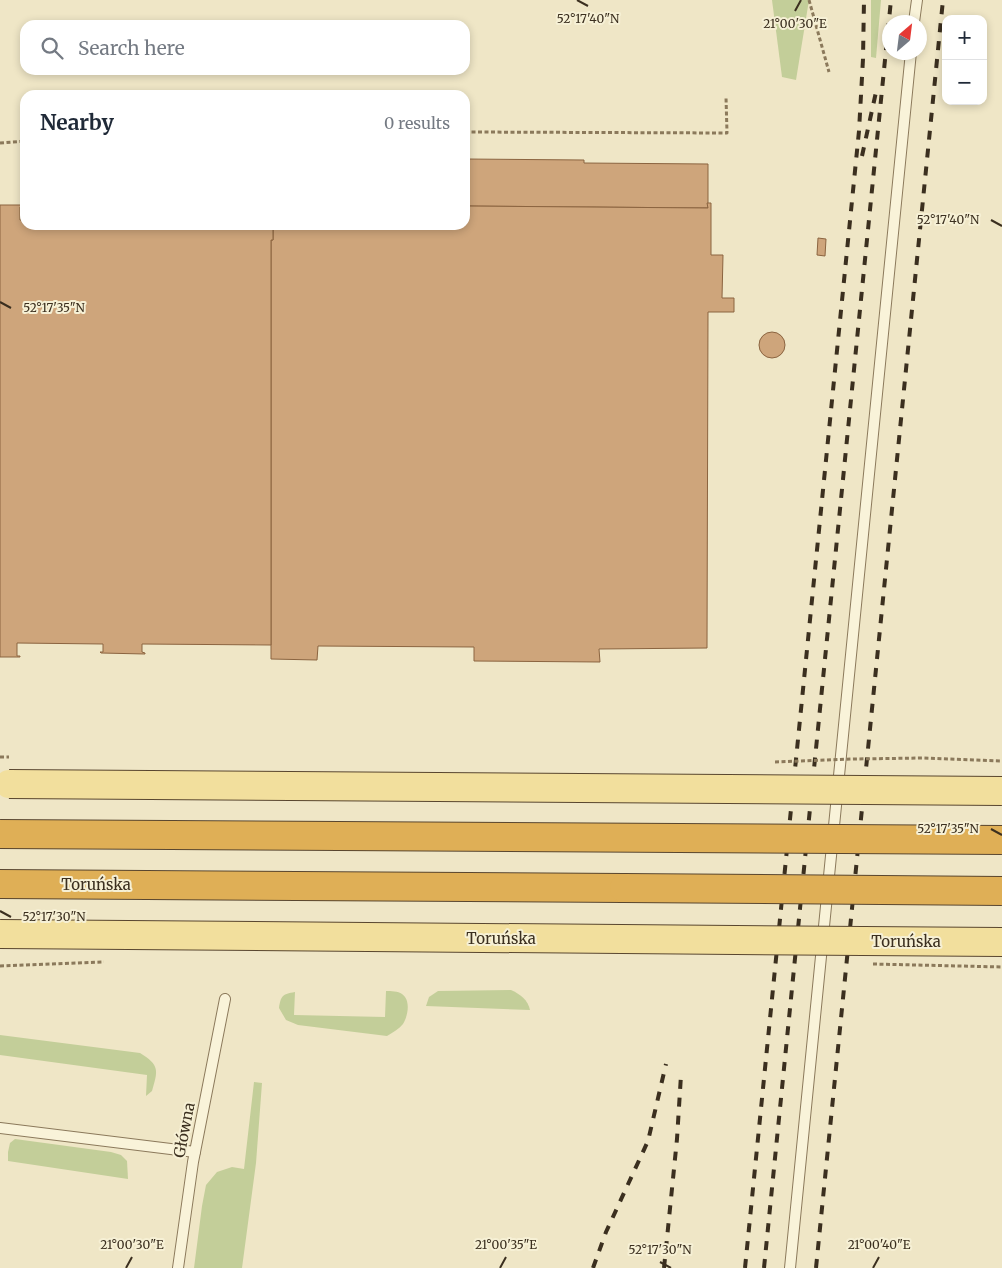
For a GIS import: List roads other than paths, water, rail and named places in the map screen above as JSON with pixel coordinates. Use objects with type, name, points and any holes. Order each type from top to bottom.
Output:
[{"type":"highway","points":[[0,834],[1002,840]]},
{"type":"highway","name":"Toruńska","points":[[0,884],[1002,890]]},
{"type":"main road","points":[[0,784],[1002,790]]},
{"type":"main road","name":"Toruńska","points":[[0,934],[1002,942]]},
{"type":"lane","points":[[915,15],[916,0]]},
{"type":"lane","points":[[790,1268],[910,60]]},
{"type":"lane","name":"Główna","points":[[178,1268],[195,1152],[225,999]]},
{"type":"lane","points":[[0,1128],[195,1152]]},
{"type":"railway","points":[[745,1268],[859,131],[864,0]]},
{"type":"railway","points":[[764,1268],[891,0]]},
{"type":"railway","points":[[816,1268],[943,0]]},
{"type":"railway","points":[[862,156],[876,92]]},
{"type":"railway","points":[[593,1268],[606,1232],[648,1141],[666,1064]]},
{"type":"railway","points":[[664,1268],[677,1139],[681,1075]]}]
